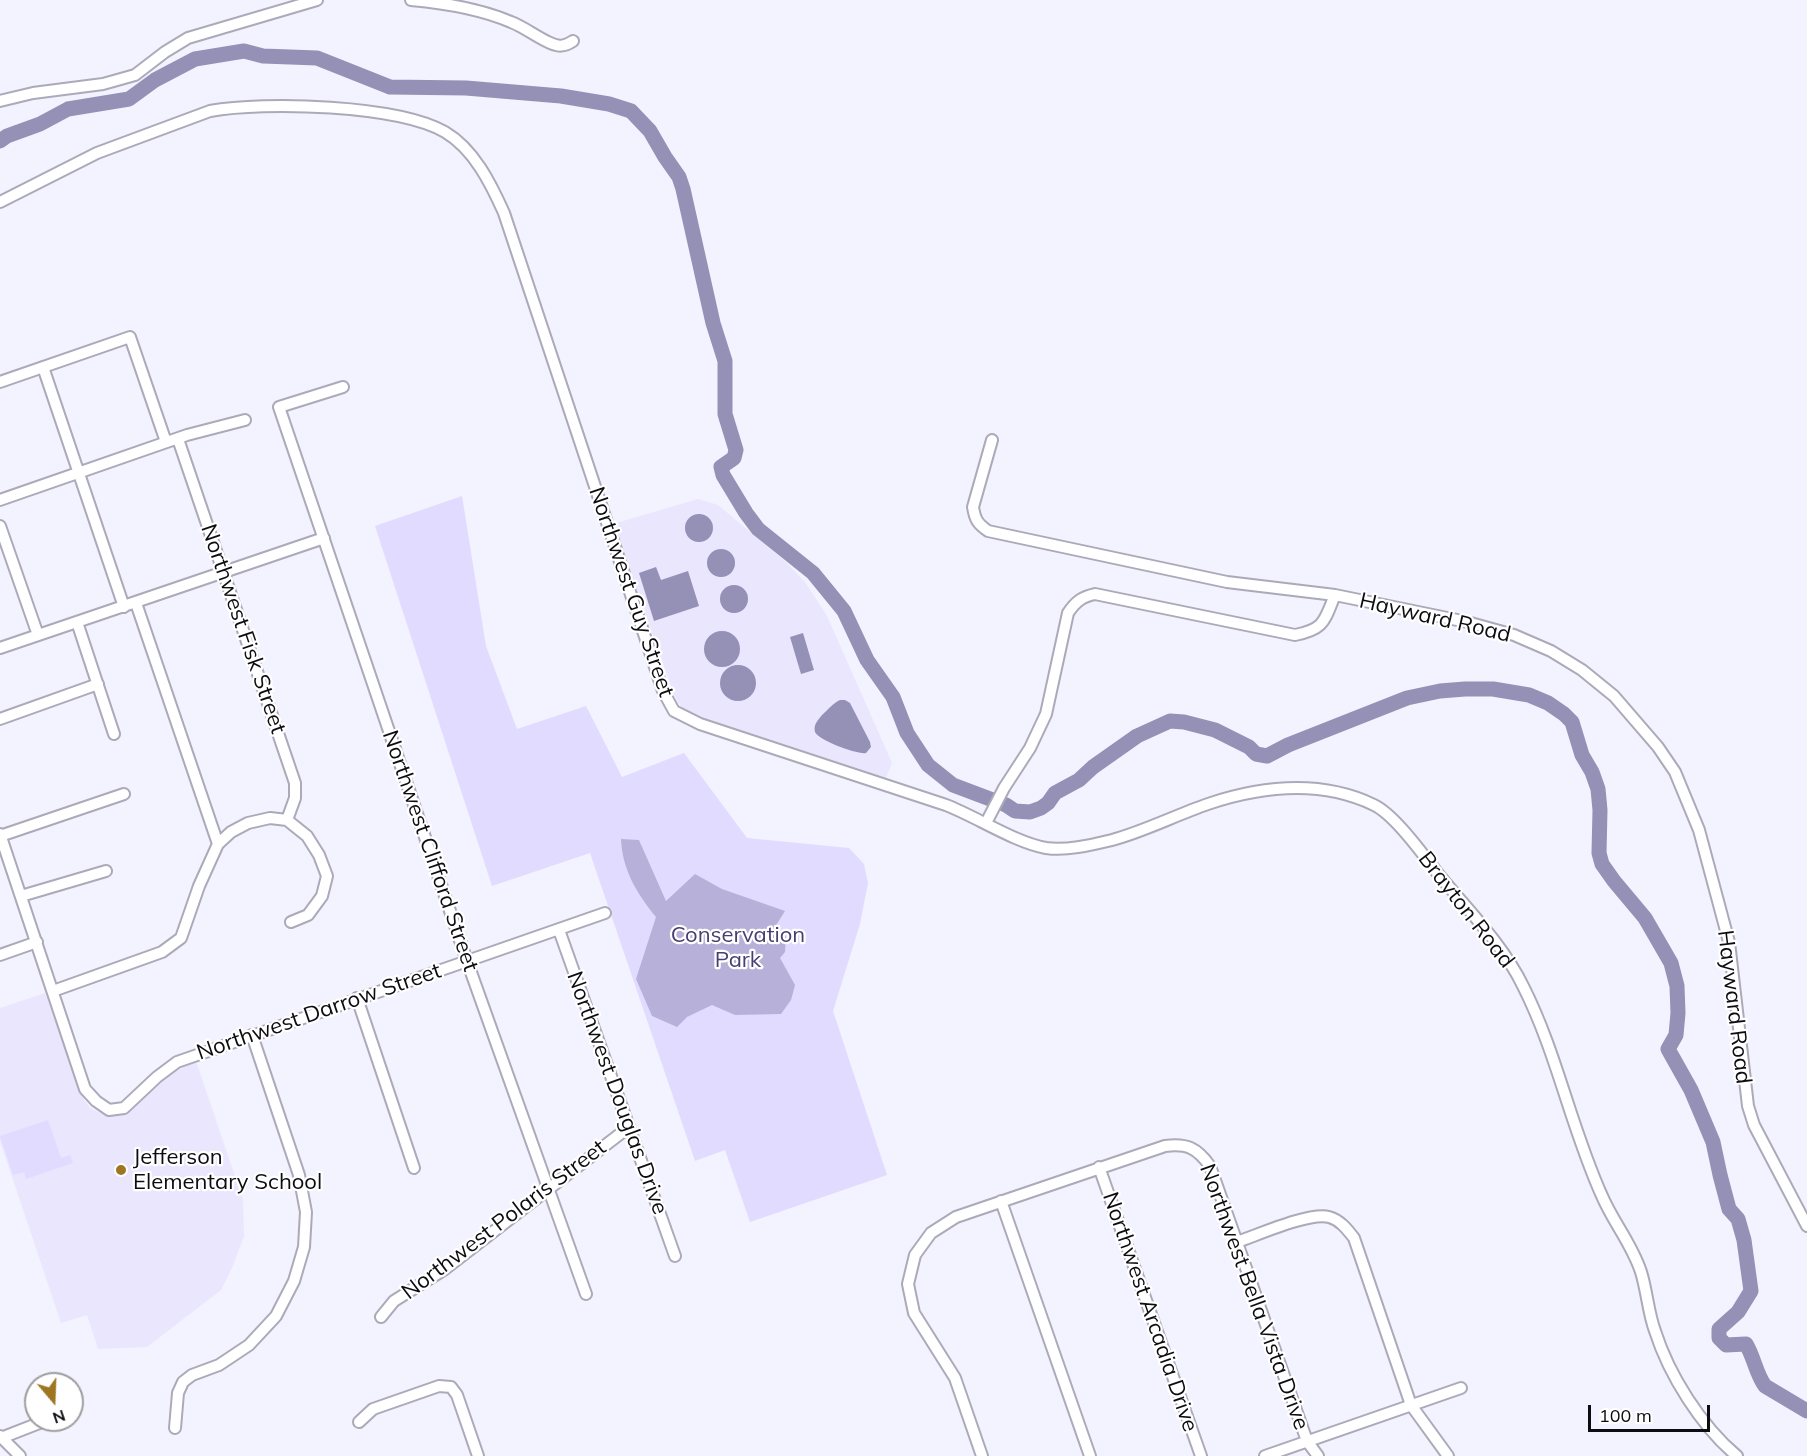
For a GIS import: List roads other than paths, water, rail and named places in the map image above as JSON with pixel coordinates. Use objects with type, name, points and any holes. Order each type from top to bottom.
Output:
[{"type":"street","points":[[0,101],[33,93],[103,84],[135,75],[188,38],[316,0]]},
{"type":"street","points":[[411,0],[500,17],[558,46],[566,46],[573,41]]},
{"type":"street","name":"Northwest Guy Street","points":[[0,202],[97,153],[210,111],[242,106],[348,109],[425,122],[446,133],[459,143],[477,164],[495,192],[504,213],[663,691],[674,711],[700,724],[988,818]]},
{"type":"street","points":[[0,382],[130,337],[166,442]]},
{"type":"street","points":[[43,367],[124,607]]},
{"type":"street","name":"Northwest Clifford Street","points":[[344,387],[279,407],[467,961],[586,1294]]},
{"type":"street","points":[[0,500],[187,435],[245,420]]},
{"type":"street","name":"Northwest Fisk Street","points":[[178,439],[295,783],[295,798],[287,820]]},
{"type":"street","points":[[992,440],[973,507],[974,518],[988,531],[1227,582],[1335,595]]},
{"type":"street","points":[[0,526],[38,635]]},
{"type":"street","points":[[0,648],[324,538]]},
{"type":"street","name":"Hayward Road","points":[[988,818],[1030,748],[1046,714],[1068,613],[1084,596],[1095,594],[1295,635],[1311,632],[1323,623],[1335,595],[1467,622],[1514,635],[1551,651],[1582,670],[1614,696],[1658,747],[1675,772],[1700,830],[1730,942],[1748,1106],[1754,1125],[1807,1226]]},
{"type":"street","points":[[136,603],[218,844]]},
{"type":"street","points":[[76,622],[114,734]]},
{"type":"street","points":[[0,719],[98,684]]},
{"type":"street","name":"Brayton Road","points":[[988,818],[1022,839],[1047,848],[1086,847],[1125,836],[1209,804],[1249,793],[1290,787],[1321,789],[1377,806],[1401,829],[1505,955],[1523,986],[1602,1197],[1629,1244],[1641,1271],[1654,1330],[1670,1367],[1697,1411],[1721,1442],[1737,1456]]},
{"type":"street","points":[[124,794],[0,836],[53,991],[162,952],[181,938],[199,886],[218,844],[231,832],[248,823],[270,818],[287,820],[307,836],[319,855],[327,876],[322,896],[308,915],[291,922]]},
{"type":"street","points":[[21,896],[106,871]]},
{"type":"street","name":"Northwest Darrow Street","points":[[53,991],[85,1089],[109,1110],[124,1108],[177,1062],[605,913]]},
{"type":"street","name":"Northwest Douglas Drive","points":[[559,930],[675,1256]]},
{"type":"street","points":[[0,955],[37,942]]},
{"type":"street","points":[[357,998],[414,1168]]},
{"type":"street","points":[[175,1428],[178,1393],[183,1382],[192,1375],[219,1365],[249,1345],[276,1316],[294,1281],[304,1247],[306,1212],[299,1175],[252,1035]]},
{"type":"street","name":"Northwest Polaris Street","points":[[381,1317],[394,1301],[445,1269],[629,1127]]},
{"type":"street","name":"Northwest Bella Vista Drive","points":[[1099,1167],[1165,1146],[1184,1145],[1200,1153],[1210,1166],[1307,1441],[1318,1456]]},
{"type":"street","points":[[982,1456],[955,1378],[914,1313],[908,1284],[915,1255],[931,1233],[956,1217],[1099,1167]]},
{"type":"street","name":"Northwest Arcadia Drive","points":[[1099,1167],[1201,1456]]},
{"type":"street","points":[[1001,1201],[1090,1456]]},
{"type":"street","points":[[1237,1242],[1309,1218],[1328,1217],[1343,1225],[1354,1238],[1411,1405],[1448,1456]]},
{"type":"street","points":[[359,1422],[373,1409],[439,1386],[451,1387],[457,1395],[478,1456]]},
{"type":"street","points":[[1265,1456],[1461,1388]]},
{"type":"street","points":[[20,1456],[1,1437],[24,1428]]},
{"type":"waterway","points":[[0,141],[68,109],[129,99],[155,80],[195,59],[244,51],[263,56],[317,58],[390,87],[466,88],[561,96],[609,104],[631,111],[650,131],[679,177],[683,189],[713,323],[725,361],[725,414],[736,450],[734,458],[721,467],[723,475],[758,529],[813,573],[844,611],[867,660],[893,697],[907,733],[928,765],[953,785],[1006,805],[1015,811],[1030,812],[1041,808],[1055,793],[1079,780],[1093,767],[1137,736],[1170,721],[1215,730],[1249,747],[1256,754],[1267,756],[1288,745],[1407,698],[1440,691],[1493,689],[1529,695],[1548,703],[1564,714],[1572,722],[1582,755],[1592,772],[1598,789],[1599,853],[1602,864],[1645,918],[1671,963],[1677,986],[1678,1013],[1676,1035],[1668,1049],[1691,1090],[1713,1142],[1729,1209],[1738,1219],[1744,1240],[1751,1291],[1738,1312],[1719,1329],[1719,1338],[1726,1345],[1746,1344],[1765,1386],[1807,1411]]},
{"type":"place","name":"Jefferson Elementary School","points":[[121,1170]]},
{"type":"park label","name":"Conservation Park","points":[[738,948]]}]
